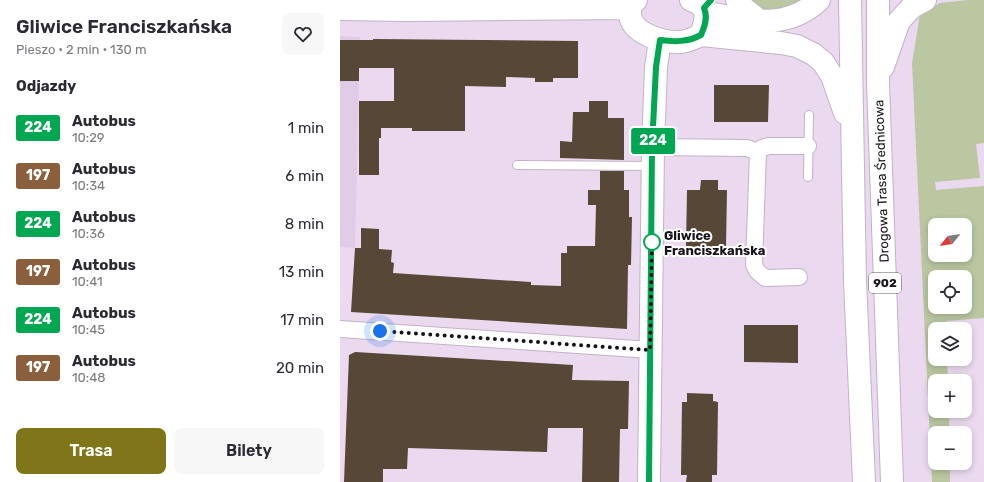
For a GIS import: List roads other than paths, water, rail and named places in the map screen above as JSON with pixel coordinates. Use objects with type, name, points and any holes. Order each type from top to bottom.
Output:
[{"type":"main road","points":[[737,0],[740,6],[760,21]]},
{"type":"main road","points":[[701,35],[705,25],[703,5],[760,21],[785,20],[801,14],[819,0]]},
{"type":"main road","name":"Drogowa Trasa Średnicowa","points":[[850,0],[851,132],[855,281],[864,482]]},
{"type":"main road","name":"Drogowa Trasa Średnicowa","points":[[878,0],[878,83],[892,482]]},
{"type":"main road","points":[[878,83],[900,21],[912,7],[925,0]]},
{"type":"main road","points":[[340,9],[407,10],[633,4],[630,17],[636,26],[645,34],[660,40],[679,42],[701,35],[781,43],[798,46],[813,54],[823,62],[832,76],[851,132]]},
{"type":"main road","points":[[648,482],[652,157],[656,67],[660,40]]},
{"type":"street","points":[[799,277],[765,278],[760,275],[754,265],[758,152],[762,148],[769,146],[808,146]]},
{"type":"street","points":[[652,157],[747,148],[758,152]]},
{"type":"street","points":[[340,329],[650,350]]},
{"type":"lane","points":[[808,177],[809,115]]},
{"type":"lane","points":[[517,165],[652,157]]},
{"type":"place","name":"Gliwice Franciszkańska","points":[[652,242]]}]
